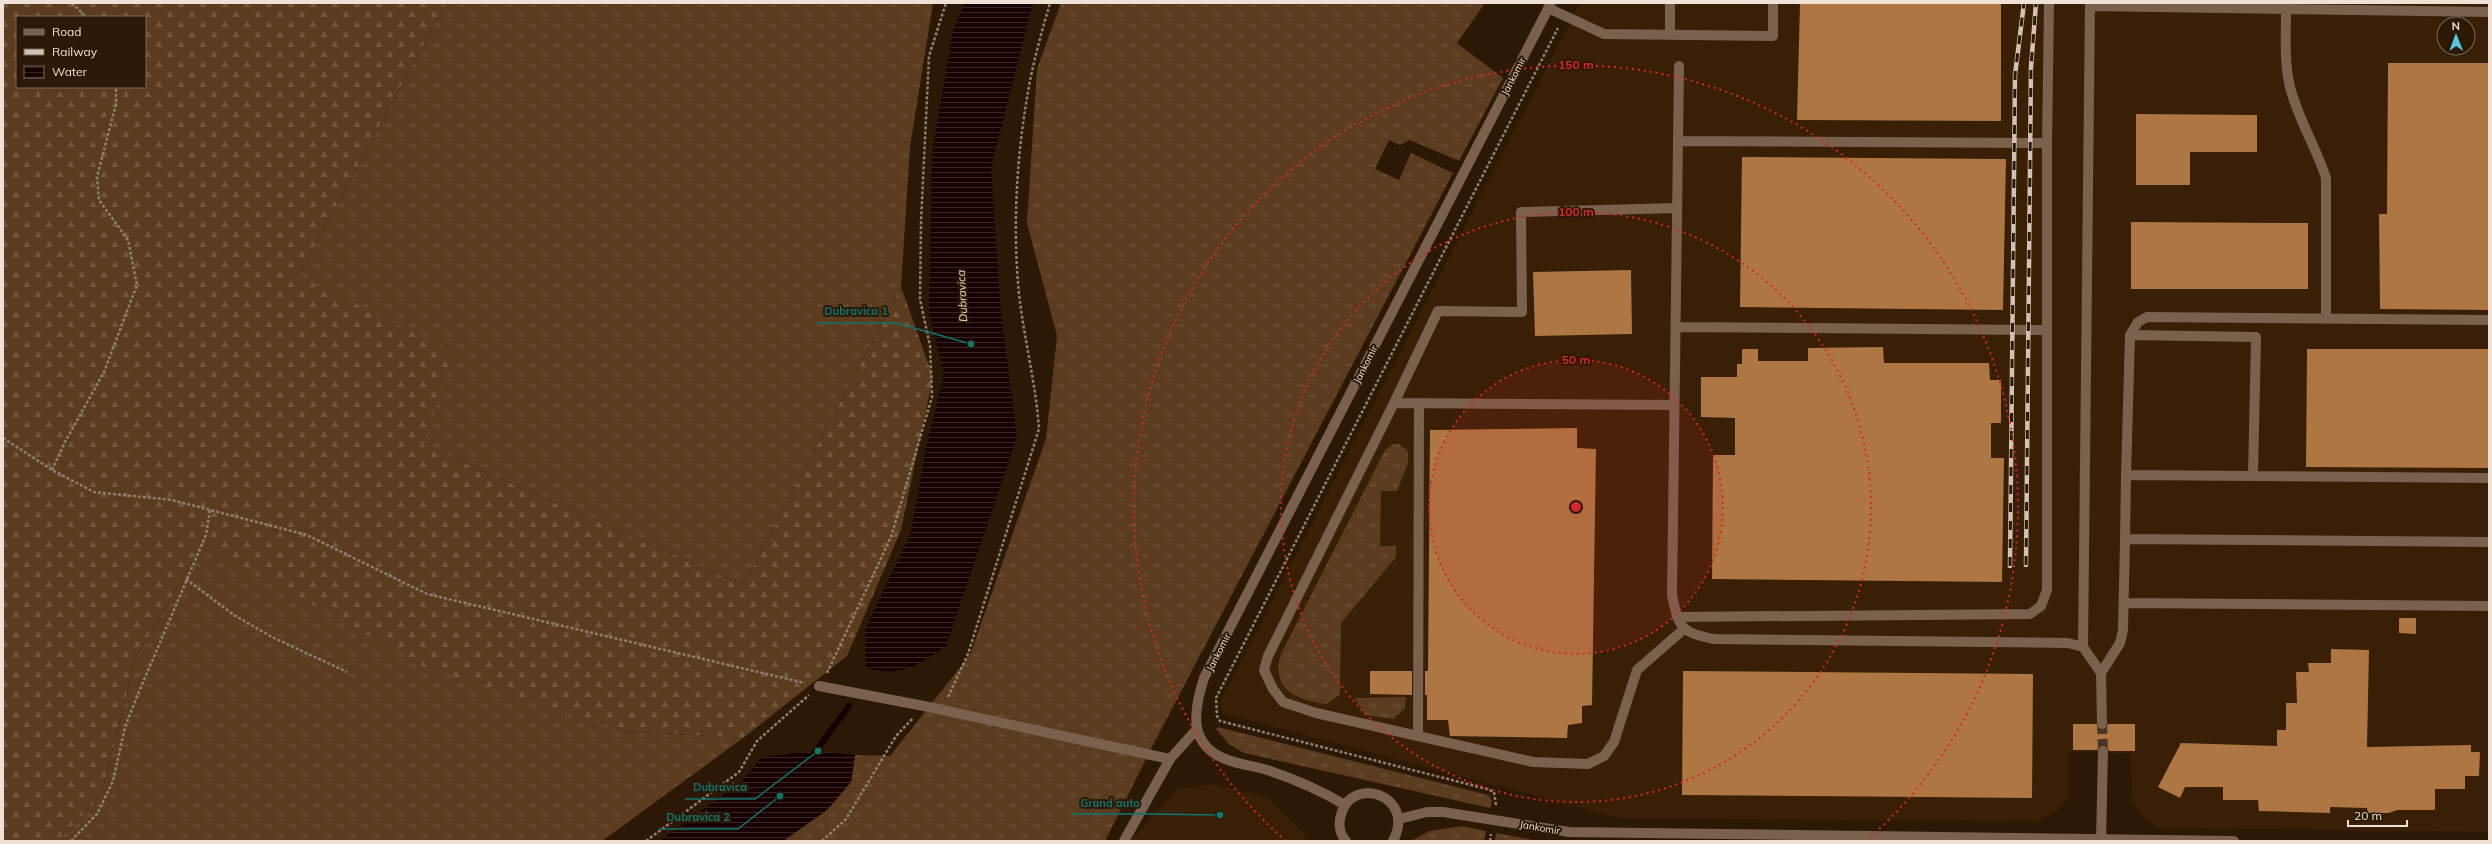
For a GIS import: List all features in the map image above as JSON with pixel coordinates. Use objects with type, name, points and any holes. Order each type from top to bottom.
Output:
[{"type":"street","points":[[1670,3],[1670,35]]},
{"type":"street","points":[[1549,6],[1565,16],[1604,34],[1773,36],[1773,3]]},
{"type":"street","points":[[1677,617],[2030,614],[2041,606],[2047,590],[2046,330],[2049,3]]},
{"type":"street","points":[[2102,724],[2101,674],[2083,647],[2090,5],[2286,10],[2489,12]]},
{"type":"street","name":"Jankomir","points":[[1196,730],[1197,704],[1204,678],[1549,6]]},
{"type":"street","points":[[2286,10],[2286,63],[2290,88],[2303,126],[2319,158],[2326,178],[2326,317]]},
{"type":"street","points":[[1679,66],[1672,595],[1677,617],[1684,629],[1714,639],[2068,643],[2083,647]]},
{"type":"street","points":[[1678,142],[2047,143]]},
{"type":"street","points":[[1677,208],[1521,212],[1522,312],[1438,311],[1268,656],[1264,670],[1273,689],[1283,702],[1316,713],[1533,762],[1588,764],[1604,756],[1614,742],[1637,670],[1684,629]]},
{"type":"street","points":[[2101,674],[2120,643],[2123,630],[2130,335],[2138,322],[2147,317],[2326,317],[2489,320]]},
{"type":"street","points":[[1676,327],[2046,330]]},
{"type":"street","points":[[2130,335],[2256,337],[2253,476]]},
{"type":"street","points":[[1394,403],[1674,405]]},
{"type":"street","points":[[1418,736],[1419,403]]},
{"type":"street","points":[[2126,475],[2489,478]]},
{"type":"street","points":[[2125,539],[2489,542]]},
{"type":"street","points":[[2124,603],[2489,606]]},
{"type":"street","points":[[819,686],[924,706],[1170,759]]},
{"type":"street","points":[[1124,841],[1170,759],[1196,730],[1205,745],[1219,756],[1298,781],[1321,790],[1345,805]]},
{"type":"street","points":[[2101,840],[2103,750]]},
{"type":"street","points":[[1346,841],[1340,829],[1339,820],[1345,805],[1356,796],[1366,793],[1376,793],[1393,804],[1399,819],[1397,832],[1393,841]]},
{"type":"street","name":"Jankomir","points":[[1399,819],[1418,814],[1443,812],[1570,832],[2234,841]]},
{"type":"path","points":[[72,3],[85,16]]},
{"type":"path","points":[[646,841],[739,772],[757,741],[819,686],[830,667],[891,537],[932,398],[930,346],[920,299],[920,222],[929,56],[946,3]]},
{"type":"path","points":[[942,710],[968,654],[1040,429],[1037,402],[1019,295],[1016,228],[1022,138],[1031,76],[1050,3]]},
{"type":"path","points":[[1495,810],[1496,798],[1494,792],[1487,789],[1220,721],[1216,716],[1216,698],[1565,16]]},
{"type":"path","points":[[52,470],[64,442],[104,372],[137,285],[128,240],[99,200],[98,177],[116,104],[116,88]]},
{"type":"path","points":[[3,438],[52,470],[94,492],[172,500],[307,535],[427,594],[819,686]]},
{"type":"path","points":[[71,841],[97,814],[113,781],[125,727],[186,579],[206,535],[210,510]]},
{"type":"path","points":[[186,579],[234,615],[272,637],[347,672]]},
{"type":"path","points":[[822,841],[846,819],[896,736],[924,706]]},
{"type":"shaded area","points":[[1580,3],[2489,3],[2489,832],[2157,828],[2144,818],[2132,801],[2130,753],[2068,752],[2068,798],[2055,812],[2037,821],[1619,818],[1222,713],[1220,702]]},
{"type":"shaded area","points":[[1212,784],[1267,797],[1304,833],[1306,841],[1130,841],[1177,789]]},
{"type":"green space","points":[[3,3],[446,3],[298,276],[454,352],[423,445],[743,585],[901,287],[933,377],[901,530],[847,656],[743,738],[626,731],[425,667],[203,544],[136,657],[101,796],[57,841],[3,841]]},
{"type":"green space","points":[[446,3],[933,3],[910,147],[901,287],[743,585],[423,445],[298,276]]},
{"type":"green space","points":[[1061,3],[1485,3],[1457,43],[1503,78],[1459,161],[1410,140],[1400,145],[1389,140],[1375,169],[1399,180],[1411,153],[1453,173],[1153,745],[1105,841],[783,841],[827,810],[851,782],[855,755],[890,756],[970,655],[1046,439],[1057,336],[1027,223],[1037,69]]},
{"type":"green space","points":[[1393,444],[1399,444],[1408,451],[1408,463],[1397,491],[1381,491],[1380,546],[1396,546],[1396,557],[1341,623],[1340,694],[1327,704],[1306,700],[1296,696],[1283,684],[1279,676],[1281,654],[1385,450]]},
{"type":"green space","points":[[203,544],[626,731],[743,738],[602,841],[57,841],[101,796],[136,657]]},
{"type":"green space","points":[[1406,697],[1405,708],[1394,719],[1365,715],[1355,698]]},
{"type":"green space","points":[[1218,727],[1488,795],[1492,801],[1490,808],[1244,753],[1229,744],[1216,729]]},
{"type":"green space","points":[[1462,826],[1486,831],[1484,841],[1411,841],[1430,831]]},
{"type":"green space","points":[[1496,833],[1538,841],[1495,841]]},
{"type":"water","points":[[965,3],[1033,3],[991,167],[1001,314],[1017,437],[946,646],[927,659],[909,668],[878,671],[866,668],[865,630],[911,533],[926,448],[944,374],[929,313],[932,154],[953,31]]},
{"type":"water","points":[[818,751],[855,755],[851,782],[827,810],[783,841],[660,841],[741,782],[762,757]]},
{"type":"building","points":[[1800,3],[2001,3],[2001,121],[1797,120]]},
{"type":"building","points":[[2388,63],[2489,63],[2489,310],[2380,309],[2379,214],[2387,214]]},
{"type":"building","points":[[2136,114],[2257,115],[2257,152],[2190,152],[2190,185],[2136,185]]},
{"type":"building","points":[[1742,157],[2006,159],[2003,310],[1740,307]]},
{"type":"building","points":[[2131,222],[2308,223],[2308,289],[2131,289]]},
{"type":"building","points":[[1631,270],[1632,334],[1535,336],[1533,272]]},
{"type":"building","points":[[1883,347],[1884,363],[1989,363],[1990,380],[2001,380],[2001,423],[1991,423],[1991,458],[2004,458],[2002,582],[1712,579],[1713,455],[1735,455],[1735,418],[1701,417],[1701,377],[1737,377],[1737,364],[1742,364],[1742,349],[1758,349],[1758,361],[1808,361],[1808,348]]},
{"type":"building","points":[[2307,349],[2489,349],[2489,468],[2306,467]]},
{"type":"building","points":[[1577,428],[1577,448],[1596,449],[1592,705],[1582,706],[1582,723],[1568,725],[1567,738],[1450,736],[1448,720],[1427,720],[1427,695],[1425,695],[1425,671],[1428,671],[1430,430]]},
{"type":"building","points":[[2399,618],[2416,618],[2416,634],[2399,633]]},
{"type":"building","points":[[2331,649],[2369,650],[2367,747],[2471,745],[2471,752],[2480,752],[2479,776],[2465,776],[2465,789],[2435,789],[2435,810],[2397,810],[2389,813],[2368,813],[2367,808],[2330,807],[2330,813],[2259,811],[2258,800],[2223,800],[2223,787],[2185,787],[2180,798],[2158,787],[2181,743],[2277,746],[2277,730],[2286,730],[2286,703],[2297,703],[2296,672],[2309,672],[2308,663],[2331,663]]},
{"type":"building","points":[[1370,671],[1412,671],[1412,695],[1370,694]]},
{"type":"building","points":[[1683,671],[2033,674],[2032,798],[1682,795]]},
{"type":"building","points":[[2073,724],[2096,724],[2102,730],[2106,729],[2108,724],[2135,724],[2135,751],[2109,751],[2107,746],[2103,745],[2097,750],[2073,750]]},
{"type":"waterway","name":"Dubravica","points":[[812,756],[849,706]]},
{"type":"tunnel","points":[[2102,724],[2103,751]]},
{"type":"railway","points":[[2010,566],[2015,75],[2024,3]]},
{"type":"railway","points":[[2026,565],[2031,67],[2036,3]]},
{"type":"place","name":"Dubravica 1","points":[[971,344]]},
{"type":"place","name":"Dubravica","points":[[818,751]]},
{"type":"place","name":"Dubravica 2","points":[[780,796]]},
{"type":"place","name":"Grand auto","points":[[1220,815]]}]
